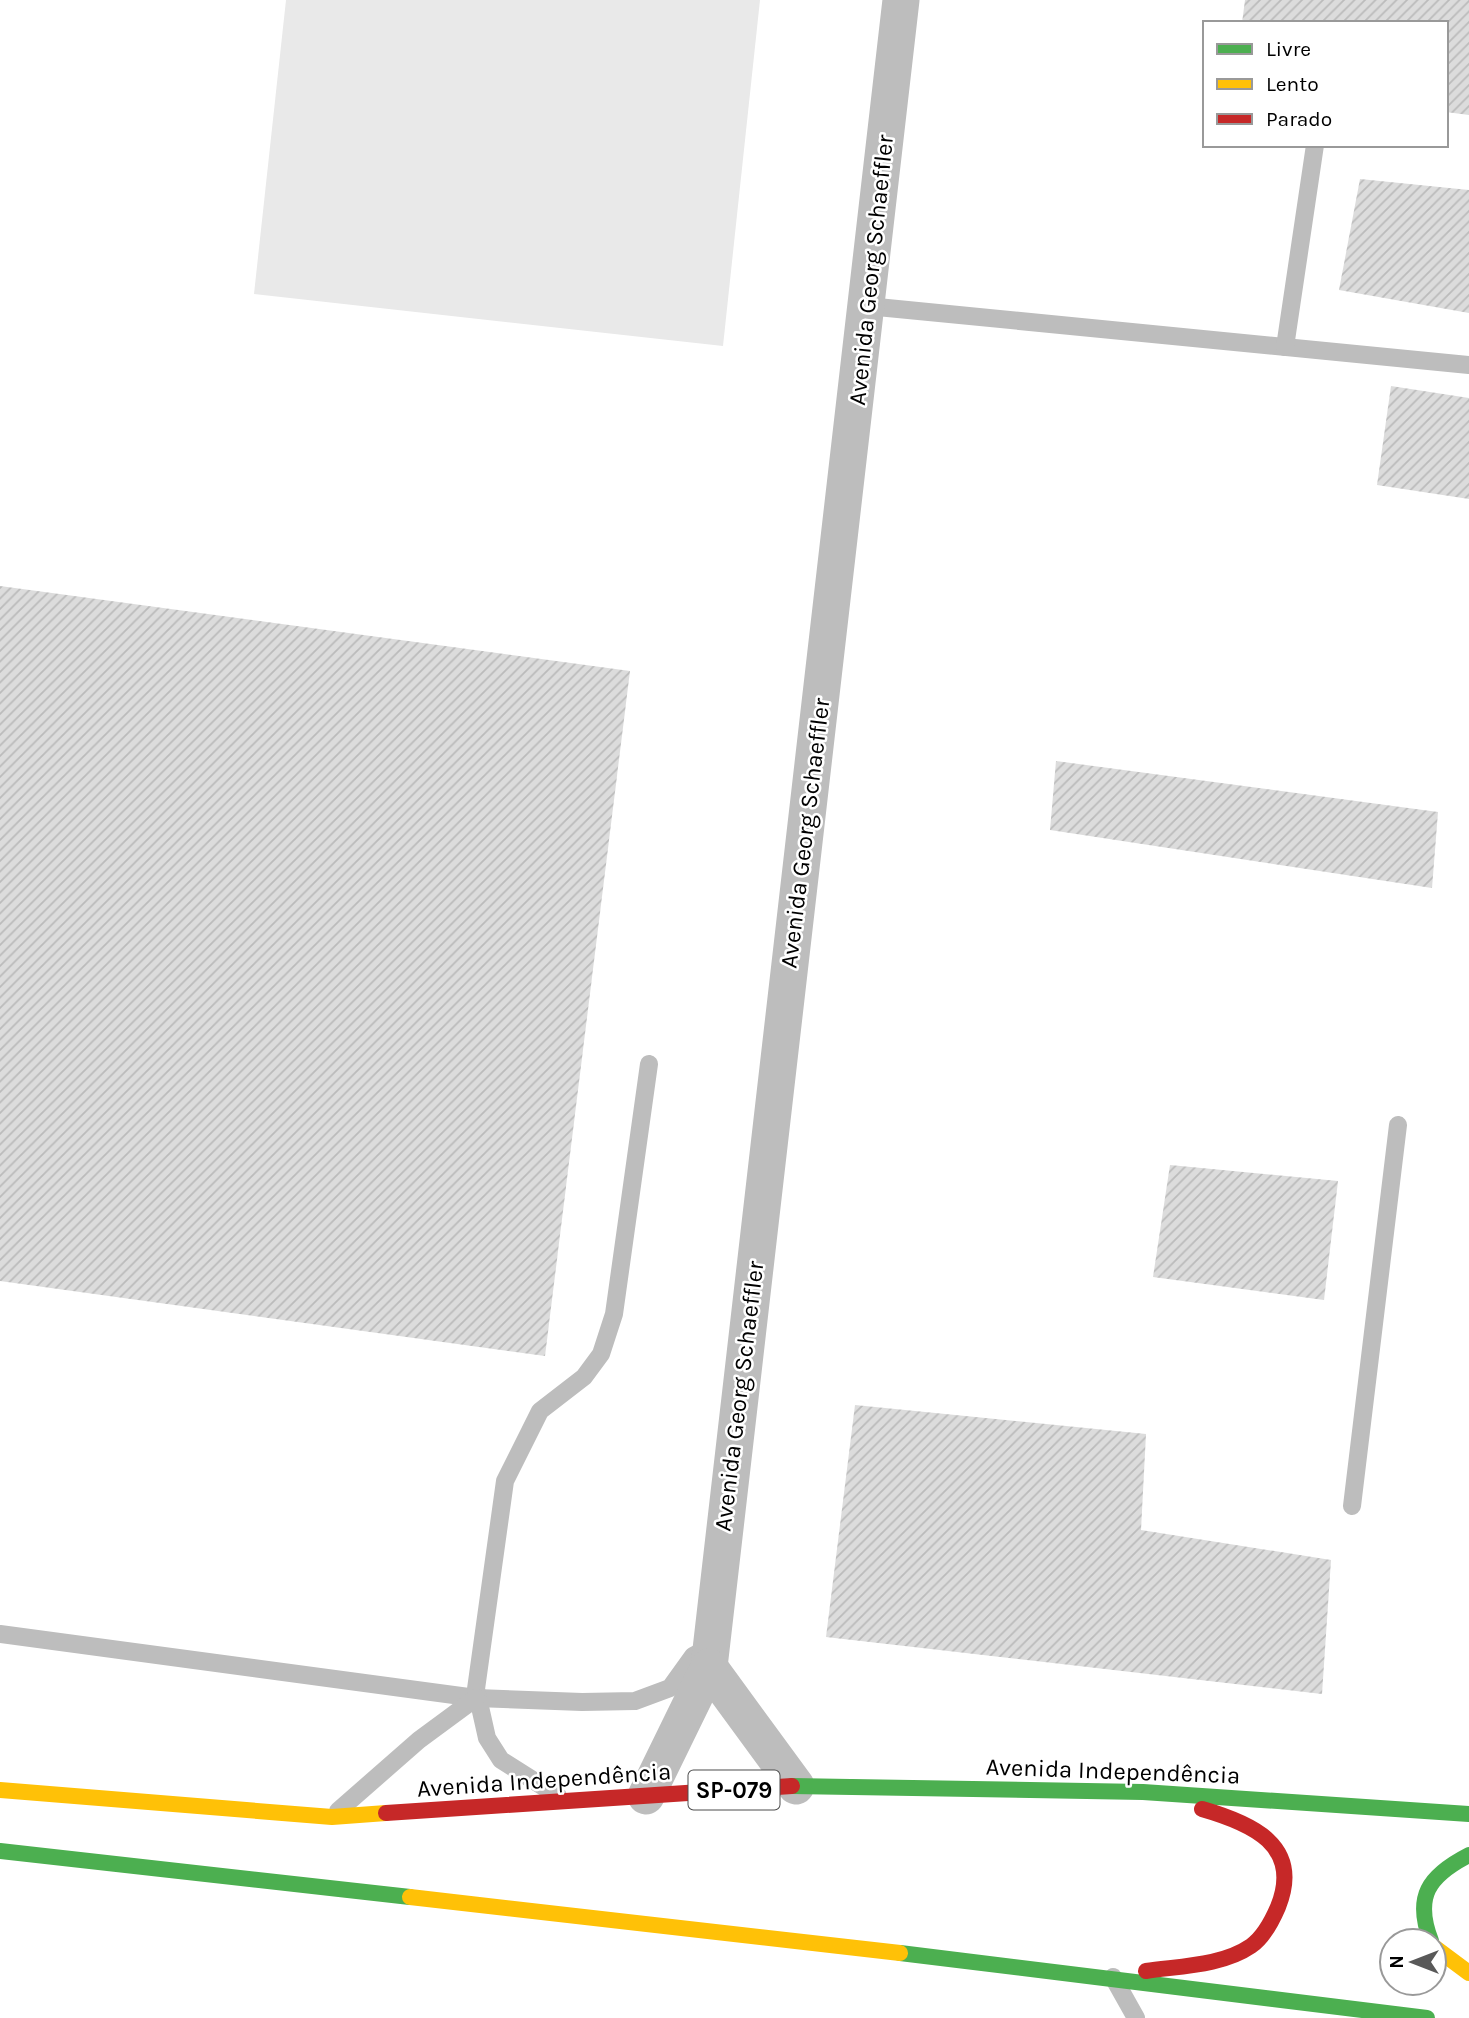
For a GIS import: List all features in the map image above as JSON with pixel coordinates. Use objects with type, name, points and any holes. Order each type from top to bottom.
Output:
[{"type":"main road","name":"Avenida Independência","points":[[0,1790],[332,1817],[796,1786],[1143,1792],[1469,1814]]},
{"type":"main road","name":"SP-079","points":[[1113,1977],[1222,1957],[1251,1946],[1272,1922],[1282,1892],[1284,1863],[1271,1840],[1244,1821],[1143,1792]]},
{"type":"main road","name":"SP-079","points":[[0,1851],[1113,1977],[1380,2016],[1427,2018]]},
{"type":"main road","points":[[1426,1927],[1422,1913],[1431,1881],[1451,1864],[1469,1855]]},
{"type":"main road","points":[[1448,1957],[1469,1973]]},
{"type":"street","name":"Avenida Georg Schaeffler","points":[[646,1796],[709,1657],[901,0]]},
{"type":"street","points":[[709,1657],[796,1786]]},
{"type":"lane","points":[[1285,347],[1315,147]]},
{"type":"lane","points":[[867,306],[1469,365]]},
{"type":"lane","points":[[567,1801],[501,1760],[486,1738],[476,1698],[505,1481],[540,1411],[584,1377],[601,1354],[614,1314],[649,1065]]},
{"type":"lane","points":[[1352,1506],[1398,1125]]},
{"type":"lane","points":[[0,1634],[476,1698],[635,1701],[670,1688],[693,1656],[709,1657]]},
{"type":"lane","points":[[332,1817],[419,1740],[476,1698]]},
{"type":"lane","points":[[1113,1977],[1136,2018]]},
{"type":"shaded area","points":[[286,0],[760,0],[723,346],[254,294]]},
{"type":"building","points":[[1245,0],[1469,0],[1469,115],[1448,112],[1448,21],[1242,21]]},
{"type":"building","points":[[1360,179],[1469,190],[1469,313],[1339,290]]},
{"type":"building","points":[[1391,386],[1469,398],[1469,499],[1377,485]]},
{"type":"building","points":[[0,586],[630,671],[545,1356],[0,1281]]},
{"type":"building","points":[[1056,761],[1438,812],[1432,888],[1050,830]]},
{"type":"building","points":[[1170,1165],[1338,1181],[1324,1300],[1153,1277]]},
{"type":"building","points":[[855,1405],[1146,1434],[1141,1530],[1331,1560],[1322,1694],[826,1637]]},
{"type":"traffic: fast","points":[[792,1786],[1143,1792],[1469,1814]]},
{"type":"traffic: fast","points":[[0,1851],[410,1897]]},
{"type":"traffic: fast","points":[[1426,1927],[1424,1912],[1428,1889],[1443,1871],[1469,1855]]},
{"type":"traffic: fast","points":[[900,1953],[1427,2018]]},
{"type":"traffic: slow","points":[[0,1790],[332,1817],[386,1813]]},
{"type":"traffic: slow","points":[[410,1897],[900,1953]]},
{"type":"traffic: slow","points":[[1448,1957],[1469,1973]]},
{"type":"traffic: jam","points":[[386,1813],[792,1786]]},
{"type":"traffic: jam","points":[[1146,1971],[1200,1964],[1240,1953],[1260,1938],[1278,1907],[1284,1886],[1284,1868],[1278,1852],[1254,1830],[1202,1809]]}]
